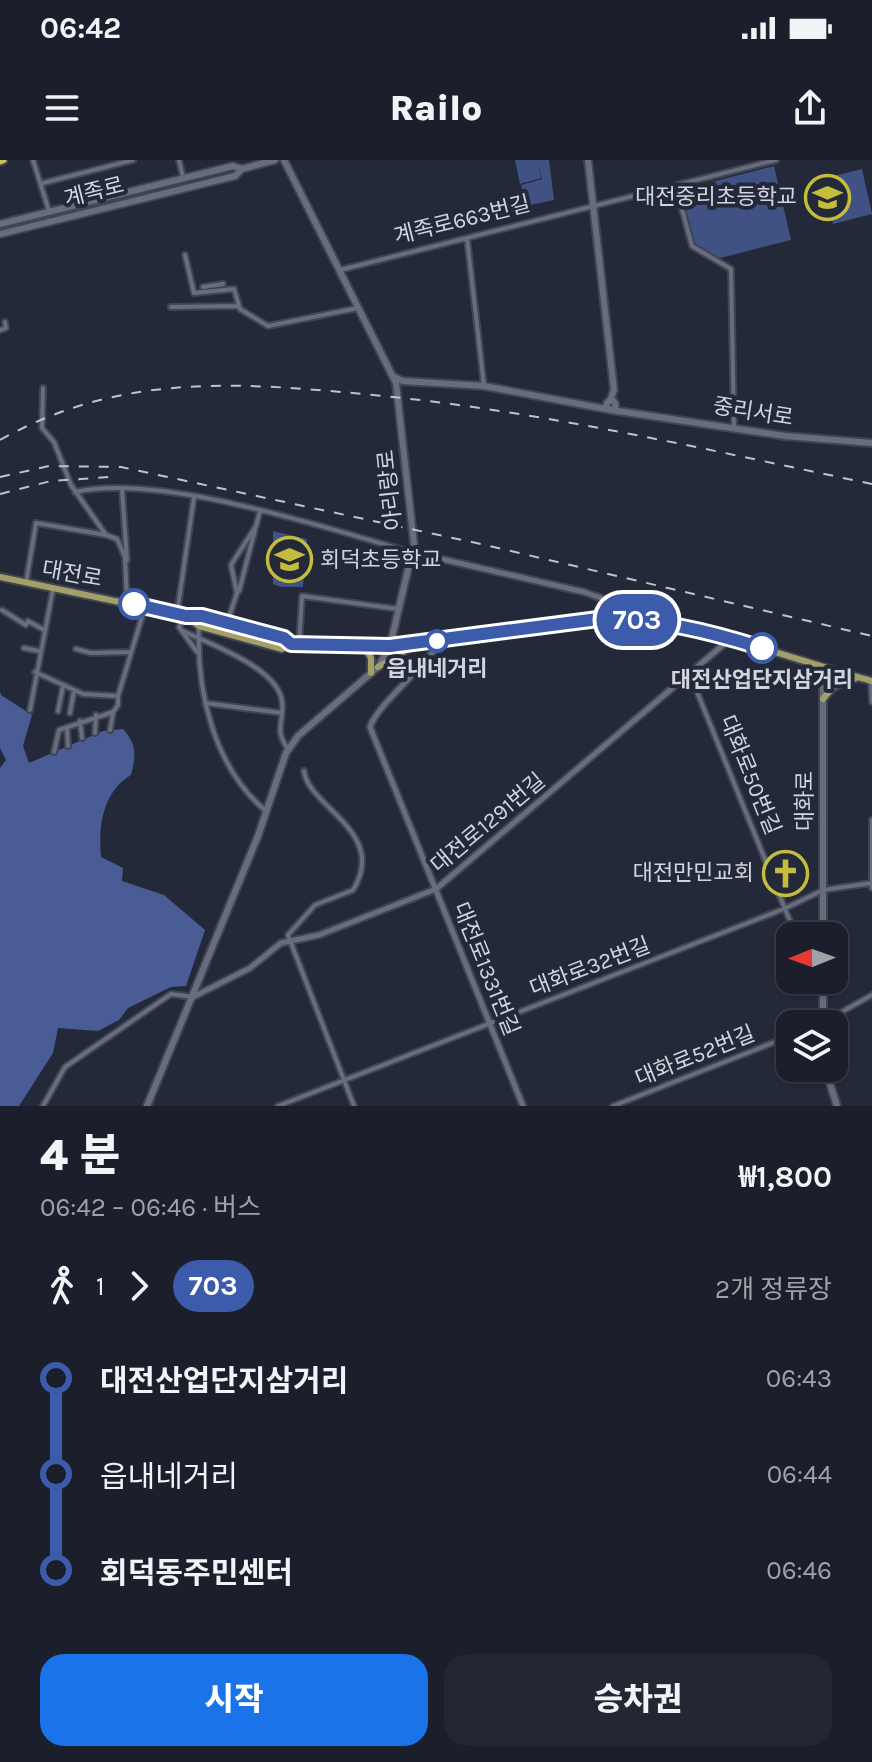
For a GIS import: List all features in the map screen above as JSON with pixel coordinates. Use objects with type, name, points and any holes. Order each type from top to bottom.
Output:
[{"type":"main road","name":"계족로","points":[[0,234],[235,176],[242,169],[275,160]]},
{"type":"main road","name":"아리랑로","points":[[147,1106],[193,997],[288,749],[298,736],[378,667],[390,646],[411,552],[412,531],[393,376],[284,160]]},
{"type":"main road","points":[[588,160],[610,401]]},
{"type":"main road","name":"계족로","points":[[0,224],[233,166],[242,169]]},
{"type":"main road","points":[[393,376],[403,381],[484,386],[610,401],[627,409]]},
{"type":"main road","points":[[397,390],[403,381]]},
{"type":"main road","name":"중리서로","points":[[610,401],[627,409],[734,427],[827,441],[872,443]]},
{"type":"main road","name":"대전로","points":[[0,577],[177,615],[202,616],[284,638],[295,644]]},
{"type":"main road","name":"대전로","points":[[186,616],[199,626],[282,649],[295,644],[390,646],[598,619],[627,618],[684,626],[872,681]]},
{"type":"main road","points":[[378,667],[419,643]]},
{"type":"main road","points":[[364,645],[371,658],[371,673]]},
{"type":"main road","name":"대화로","points":[[823,667],[823,922]]},
{"type":"main road","points":[[823,699],[833,687],[857,678]]},
{"type":"main road","points":[[822,1010],[823,996]]},
{"type":"main road","points":[[829,1082],[837,1106]]},
{"type":"street","points":[[33,160],[43,183],[49,211]]},
{"type":"street","points":[[43,183],[133,160]]},
{"type":"street","points":[[179,160],[183,178]]},
{"type":"street","name":"계족로663번길","points":[[339,270],[776,160]]},
{"type":"street","points":[[676,186],[692,246],[731,269],[734,427]]},
{"type":"street","points":[[467,237],[484,386]]},
{"type":"street","points":[[185,255],[194,293],[234,289],[239,306]]},
{"type":"street","points":[[203,287],[223,284]]},
{"type":"street","points":[[171,307],[239,306],[268,326],[358,308]]},
{"type":"street","points":[[0,330],[6,328],[5,322]]},
{"type":"street","points":[[43,388],[42,428],[54,442],[75,492],[106,535]]},
{"type":"street","points":[[75,492],[122,489],[194,497],[260,511],[411,552],[584,592],[601,598],[627,618]]},
{"type":"street","points":[[122,489],[127,602]]},
{"type":"street","points":[[177,615],[194,497]]},
{"type":"street","points":[[227,623],[236,601],[260,511]]},
{"type":"street","points":[[25,584],[36,523],[117,539],[126,562]]},
{"type":"street","points":[[236,601],[231,565],[256,526]]},
{"type":"street","points":[[30,710],[53,589]]},
{"type":"street","points":[[295,644],[302,596],[398,609]]},
{"type":"street","points":[[110,730],[145,607]]},
{"type":"street","points":[[2,610],[26,625],[28,621],[44,630]]},
{"type":"street","points":[[181,630],[186,616]]},
{"type":"street","points":[[199,626],[205,703],[232,773],[266,811]]},
{"type":"street","points":[[181,630],[267,675],[281,695],[279,733],[288,749]]},
{"type":"street","points":[[181,630],[199,654]]},
{"type":"street","name":"대전로1291번길","points":[[193,997],[241,973],[281,943],[291,943],[436,889],[730,638]]},
{"type":"street","name":"대전로1331번길","points":[[442,640],[431,658],[376,713],[370,727],[523,1106]]},
{"type":"street","points":[[24,648],[39,651]]},
{"type":"street","points":[[76,649],[91,653],[131,652]]},
{"type":"street","points":[[35,672],[74,690],[118,696]]},
{"type":"street","name":"대화로50번길","points":[[689,672],[791,922]]},
{"type":"street","points":[[872,681],[872,702]]},
{"type":"street","points":[[58,711],[63,684]]},
{"type":"street","points":[[70,713],[74,690]]},
{"type":"street","points":[[205,703],[282,713]]},
{"type":"street","points":[[54,752],[59,730],[96,714],[113,712]]},
{"type":"street","points":[[95,733],[96,714]]},
{"type":"street","points":[[80,721],[82,738]]},
{"type":"street","points":[[67,727],[68,746]]},
{"type":"street","points":[[304,771],[308,784],[344,820],[359,851],[360,863],[353,890],[315,905],[288,935],[354,1106]]},
{"type":"street","points":[[872,820],[872,885]]},
{"type":"street","name":"대화로32번길","points":[[278,1106],[786,908],[823,890],[872,885]]},
{"type":"street","points":[[43,1106],[65,1067],[83,1052],[118,1033],[171,994],[193,997]]},
{"type":"street","points":[[846,1010],[872,995]]},
{"type":"street","name":"대화로52번길","points":[[613,1106],[776,1042]]},
{"type":"shaded area","points":[[515,160],[549,160],[554,200],[526,206],[521,185],[542,179],[538,163],[541,178],[520,184]]},
{"type":"shaded area","points":[[774,166],[791,240],[720,258],[694,244],[681,190]]},
{"type":"shaded area","points":[[862,169],[872,214],[833,224],[822,179]]},
{"type":"shaded area","points":[[273,531],[307,539],[303,587],[273,584]]},
{"type":"shaded area","points":[[0,691],[1,695],[32,715],[23,746],[29,763],[103,731],[123,729],[133,745],[134,762],[131,775],[114,790],[104,810],[100,833],[101,857],[123,868],[122,881],[164,895],[205,930],[186,986],[171,987],[128,1008],[119,1020],[98,1031],[58,1028],[53,1053],[19,1106],[0,1106],[0,768],[6,760],[0,748]]},
{"type":"railway","points":[[0,440],[47,417],[93,402],[140,392],[188,387],[284,388],[384,396],[507,412],[872,484]]},
{"type":"railway","points":[[0,477],[49,466],[121,467],[481,544],[872,636]]},
{"type":"railway","points":[[0,494],[51,481],[110,477]]},
{"type":"bus line","name":"703","points":[[134,604],[186,616],[202,616],[284,638],[291,644],[390,646],[598,619],[627,618],[684,626],[762,648]]},
{"type":"place","name":"대전중리초등학교","points":[[828,197]]},
{"type":"place","name":"회덕초등학교","points":[[289,560]]},
{"type":"place","name":"읍내네거리","points":[[437,641]]},
{"type":"place","name":"대전산업단지삼거리","points":[[762,648]]},
{"type":"place","name":"대전만민교회","points":[[785,873]]}]
